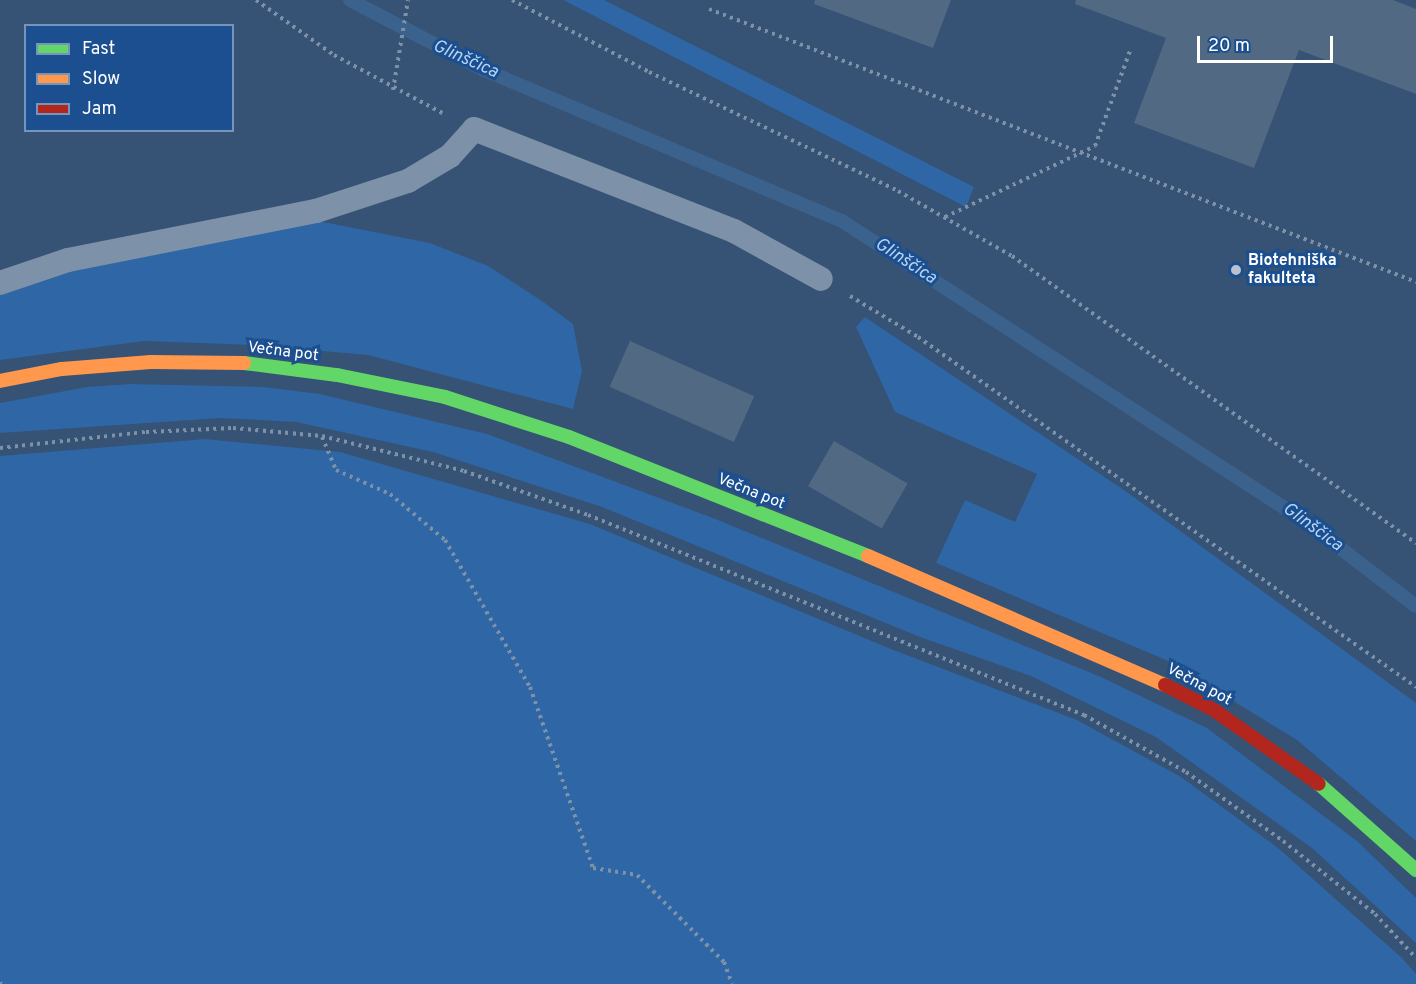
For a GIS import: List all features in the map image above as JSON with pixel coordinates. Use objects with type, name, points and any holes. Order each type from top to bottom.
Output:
[{"type":"main road","name":"Večna pot","points":[[0,381],[62,369],[151,362],[244,363],[337,375],[445,397],[569,437],[956,592],[1106,656],[1215,710],[1305,772],[1416,870]]},
{"type":"lane","points":[[0,283],[68,260],[316,211],[408,181],[450,156],[474,129],[734,231],[821,279]]},
{"type":"path","points":[[256,0],[393,90],[474,129]]},
{"type":"path","points":[[393,90],[408,0]]},
{"type":"path","points":[[512,0],[945,217],[1012,256],[1192,380],[1416,543]]},
{"type":"path","points":[[709,9],[1078,154],[1416,282]]},
{"type":"path","points":[[945,217],[1095,146],[1130,51]]},
{"type":"path","points":[[821,279],[918,337],[1416,687]]},
{"type":"path","points":[[0,448],[146,432],[233,428],[322,436],[464,471],[588,515],[1084,715],[1186,772],[1283,841],[1375,914],[1416,958]]},
{"type":"path","points":[[322,436],[336,470],[390,494],[445,540],[530,687],[593,868],[637,875],[724,962],[732,984]]},
{"type":"shaded area","points":[[563,0],[604,0],[974,187],[966,207]]},
{"type":"shaded area","points":[[298,217],[430,243],[488,266],[542,301],[573,324],[582,371],[573,409],[368,355],[254,345],[144,341],[0,360],[0,294],[30,279]]},
{"type":"shaded area","points":[[865,317],[1124,490],[1416,703],[1416,841],[1297,740],[1166,660],[936,563],[965,500],[1015,522],[1037,474],[895,412],[856,327]]},
{"type":"shaded area","points":[[130,384],[263,387],[320,394],[487,434],[713,518],[1101,677],[1207,728],[1357,841],[1416,898],[1416,943],[1312,848],[1156,737],[1031,676],[920,637],[602,507],[433,452],[296,422],[221,418],[0,433],[0,403],[87,387]]},
{"type":"shaded area","points":[[205,439],[340,452],[590,524],[891,649],[1077,720],[1181,777],[1278,848],[1402,958],[1416,974],[1416,984],[0,984],[0,456]]},
{"type":"building","points":[[815,0],[951,0],[933,48],[814,4]]},
{"type":"building","points":[[1076,0],[1393,0],[1416,9],[1416,94],[1299,50],[1254,168],[1134,123],[1166,38],[1075,4]]},
{"type":"building","points":[[630,341],[754,396],[734,442],[610,387]]},
{"type":"building","points":[[834,441],[908,484],[882,529],[808,486]]},
{"type":"waterway","name":"Glinščica","points":[[350,0],[482,69],[842,221],[1306,522],[1416,606]]},
{"type":"traffic: fast","points":[[244,363],[337,375],[445,397],[569,437],[868,556]]},
{"type":"traffic: fast","points":[[1319,784],[1416,870]]},
{"type":"traffic: slow","points":[[0,381],[62,369],[151,362],[244,363]]},
{"type":"traffic: slow","points":[[868,556],[1165,685]]},
{"type":"traffic: jam","points":[[1165,685],[1214,710],[1319,784]]},
{"type":"place","name":"Biotehniška fakulteta","points":[[1236,270]]}]
